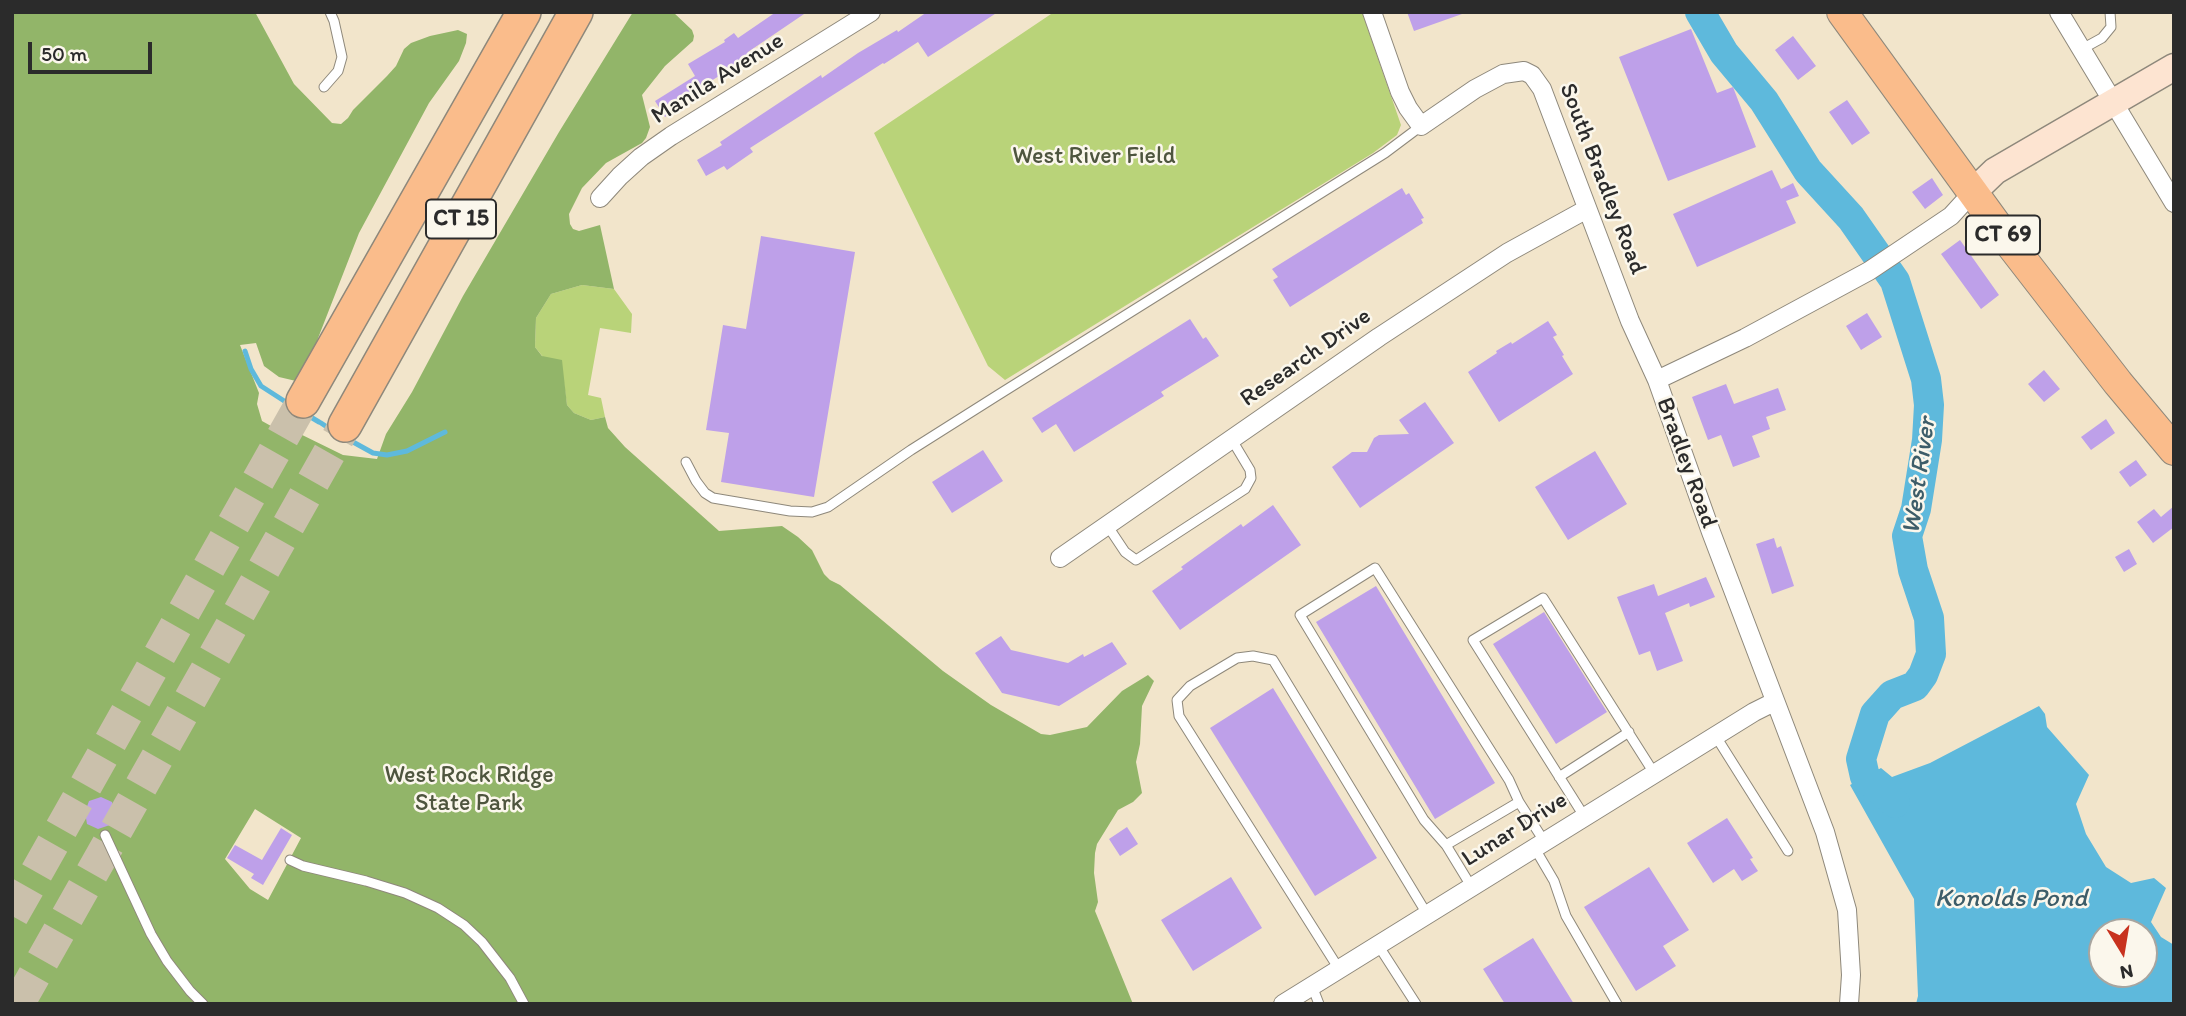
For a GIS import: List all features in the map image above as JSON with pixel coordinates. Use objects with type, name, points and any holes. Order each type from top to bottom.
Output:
[{"type":"highway","name":"CT 15","points":[[303,401],[524,12]]},
{"type":"highway","name":"CT 15","points":[[345,425],[576,12]]},
{"type":"main road","name":"CT 69","points":[[1842,12],[1972,193],[2174,450]]},
{"type":"street","name":"Manila Avenue","points":[[600,198],[641,157],[671,136],[871,12]]},
{"type":"street","points":[[1372,12],[1400,92],[1420,126]]},
{"type":"street","points":[[2059,12],[2174,203]]},
{"type":"street","name":"Bradley Road","points":[[1849,1004],[1850,931],[1843,891],[1825,832],[1774,702],[1657,380],[1745,338],[1870,271],[1951,216],[1995,171],[2174,67]]},
{"type":"street","name":"South Bradley Road","points":[[1420,126],[1493,79],[1514,71],[1524,71],[1532,75],[1542,89],[1630,321],[1657,380]]},
{"type":"street","name":"Research Drive","points":[[1060,558],[1379,337],[1507,253],[1587,209]]},
{"type":"street","name":"Lunar Drive","points":[[1283,1004],[1584,816],[1774,702]]},
{"type":"lane","points":[[324,87],[338,71],[342,57],[330,12]]},
{"type":"lane","points":[[2082,49],[2102,38],[2111,27],[2110,12]]},
{"type":"lane","points":[[686,462],[705,493],[713,498],[790,511],[812,512],[828,507],[976,408],[1385,153],[1420,126]]},
{"type":"lane","points":[[1107,525],[1125,552],[1136,560],[1245,489],[1251,478],[1250,470],[1232,440]]},
{"type":"lane","points":[[1471,886],[1447,845],[1424,820],[1300,615],[1375,568],[1509,780],[1539,844],[1566,916],[1617,1004]]},
{"type":"lane","points":[[1584,816],[1473,640],[1543,598],[1654,773]]},
{"type":"lane","points":[[1339,969],[1179,716],[1177,700],[1190,686],[1237,658],[1253,656],[1273,660],[1427,914]]},
{"type":"lane","points":[[1559,777],[1629,732]]},
{"type":"lane","points":[[1715,736],[1788,851]]},
{"type":"lane","points":[[1447,845],[1519,802]]},
{"type":"lane","points":[[105,835],[151,934],[175,971],[203,1004]]},
{"type":"lane","points":[[289,860],[405,893],[438,908],[464,925],[482,942],[510,978],[524,1004]]},
{"type":"lane","points":[[1378,945],[1416,1004]]},
{"type":"lane","points":[[1312,986],[1319,1004]]},
{"type":"green space","name":"West Rock Ridge State Park","points":[[12,12],[255,12],[294,84],[332,123],[341,124],[396,66],[404,49],[411,43],[458,30],[467,34],[459,61],[429,103],[359,233],[306,369],[296,381],[279,377],[264,366],[256,343],[240,345],[259,393],[257,404],[262,421],[280,431],[292,430],[343,455],[377,459],[386,434],[412,392],[463,296],[633,12],[673,12],[692,30],[693,41],[665,66],[642,95],[650,127],[646,138],[642,143],[606,163],[582,188],[569,214],[573,229],[579,231],[600,225],[614,289],[582,285],[551,294],[536,318],[535,347],[542,356],[562,360],[567,405],[574,413],[591,420],[605,417],[608,428],[625,447],[719,531],[782,526],[812,550],[830,580],[840,585],[943,671],[991,705],[1041,734],[1050,735],[1087,727],[1122,691],[1148,675],[1154,681],[1142,706],[1136,762],[1142,793],[1133,802],[1118,810],[1097,844],[1095,853],[1094,873],[1098,902],[1095,911],[1133,1004],[12,1004]],"holes":[[[255,809],[301,838],[268,900],[250,889],[225,859]]]},
{"type":"green space","name":"West River Field","points":[[1054,12],[1362,12],[1401,125],[1397,135],[1373,153],[1005,380],[988,366],[874,133]]},
{"type":"green space","points":[[582,285],[614,289],[632,314],[631,333],[600,328],[588,395],[601,398],[605,417],[591,420],[574,413],[567,405],[564,383],[535,347],[536,318],[551,294]]},
{"type":"water","name":"Konolds Pond","points":[[2039,706],[2045,714],[2047,727],[2089,775],[2076,804],[2086,834],[2106,867],[2131,883],[2154,878],[2166,888],[2153,918],[2088,918],[2088,988],[2158,988],[2158,932],[2174,945],[2174,1004],[1916,1004],[1918,996],[1914,899],[1850,785],[1881,768],[1892,777],[1930,763]]},
{"type":"building","points":[[776,12],[807,12],[748,52],[751,56],[735,68],[691,93],[694,98],[665,117],[655,101],[695,76],[688,64],[725,42],[724,40],[734,33],[738,38]]},
{"type":"building","points":[[927,12],[998,12],[928,57],[918,42],[750,148],[753,152],[727,170],[724,166],[706,176],[697,160],[722,145],[720,142],[821,75],[822,78]]},
{"type":"building","points":[[1407,12],[1461,12],[1462,14],[1414,31]]},
{"type":"building","points":[[1691,29],[1717,93],[1733,87],[1756,147],[1668,181],[1619,57]]},
{"type":"building","points":[[1793,36],[1816,66],[1798,80],[1775,50]]},
{"type":"building","points":[[1847,100],[1870,133],[1852,145],[1829,112]]},
{"type":"building","points":[[1772,170],[1781,189],[1793,183],[1799,196],[1786,201],[1796,223],[1697,267],[1673,214]]},
{"type":"building","points":[[1932,178],[1943,195],[1925,209],[1912,192]]},
{"type":"building","points":[[1402,188],[1406,195],[1409,193],[1424,218],[1421,219],[1423,223],[1290,307],[1273,280],[1278,277],[1272,269]]},
{"type":"building","points":[[761,236],[855,252],[814,497],[721,482],[729,433],[706,430],[723,325],[746,329]]},
{"type":"building","points":[[1960,240],[1999,295],[1981,309],[1941,254]]},
{"type":"building","points":[[1867,313],[1882,337],[1861,350],[1846,326]]},
{"type":"building","points":[[1190,319],[1203,339],[1206,337],[1219,356],[1161,392],[1164,396],[1074,452],[1056,424],[1042,433],[1032,418]]},
{"type":"building","points":[[1548,321],[1557,335],[1553,337],[1573,374],[1499,422],[1468,372],[1497,353],[1496,351]]},
{"type":"building","points":[[2044,370],[2060,389],[2044,402],[2028,384]]},
{"type":"building","points":[[1726,384],[1734,404],[1778,388],[1786,410],[1766,417],[1770,429],[1752,436],[1760,457],[1733,467],[1721,435],[1708,440],[1692,397]]},
{"type":"building","points":[[1425,402],[1454,443],[1360,508],[1332,467],[1352,452],[1367,452],[1374,438],[1379,435],[1409,434],[1399,420]]},
{"type":"building","points":[[2106,419],[2115,433],[2091,450],[2081,437]]},
{"type":"building","points":[[983,450],[1003,481],[952,513],[932,482]]},
{"type":"building","points":[[1595,451],[1627,504],[1568,540],[1535,487]]},
{"type":"building","points":[[2136,460],[2147,475],[2130,487],[2119,472]]},
{"type":"building","points":[[1273,505],[1301,545],[1180,630],[1152,591],[1241,524],[1243,527]]},
{"type":"building","points":[[2174,506],[2174,527],[2153,543],[2137,522],[2154,509],[2161,517]]},
{"type":"building","points":[[1774,538],[1777,548],[1781,546],[1794,586],[1772,594],[1756,544]]},
{"type":"building","points":[[2129,549],[2137,564],[2124,572],[2115,557]]},
{"type":"building","points":[[1706,577],[1715,597],[1690,607],[1689,603],[1665,613],[1683,661],[1657,671],[1650,651],[1639,655],[1617,597],[1654,584],[1658,596]]},
{"type":"building","points":[[1376,586],[1495,783],[1435,819],[1316,622]]},
{"type":"building","points":[[1544,612],[1607,712],[1556,744],[1493,644]]},
{"type":"building","points":[[1001,636],[1011,650],[1068,663],[1112,642],[1127,664],[1059,706],[1002,693],[975,653]]},
{"type":"building","points":[[1273,688],[1377,858],[1315,896],[1210,728]]},
{"type":"building","points":[[101,797],[112,802],[115,813],[110,825],[98,829],[87,824],[85,812],[89,801]]},
{"type":"building","points":[[1727,818],[1753,858],[1750,859],[1758,871],[1742,881],[1734,869],[1713,883],[1687,843]]},
{"type":"building","points":[[1127,827],[1138,844],[1120,856],[1109,839]]},
{"type":"building","points":[[281,828],[292,835],[263,885],[251,878],[254,874],[227,858],[235,845],[262,860]]},
{"type":"building","points":[[1649,867],[1689,930],[1663,946],[1676,966],[1636,991],[1584,907]]},
{"type":"building","points":[[1231,877],[1262,928],[1193,971],[1161,920]]},
{"type":"building","points":[[1533,938],[1574,1004],[1505,1004],[1483,969]]},
{"type":"waterway","name":"West River","points":[[1700,12],[1724,53],[1764,101],[1808,171],[1851,218],[1895,281],[1926,379],[1929,405],[1927,440],[1916,509],[1907,536],[1913,570],[1929,618],[1931,654],[1923,675],[1915,686],[1892,695],[1875,714],[1861,759],[1865,777],[1895,803]]},
{"type":"waterway","points":[[245,351],[261,386],[292,406]]},
{"type":"waterway","points":[[304,413],[319,422]]},
{"type":"waterway","points":[[321,423],[333,431]]},
{"type":"waterway","points":[[344,437],[373,453],[387,455],[407,451],[445,432]]},
{"type":"tunnel","points":[[12,916],[303,401]]},
{"type":"tunnel","points":[[18,1004],[345,425]]}]
